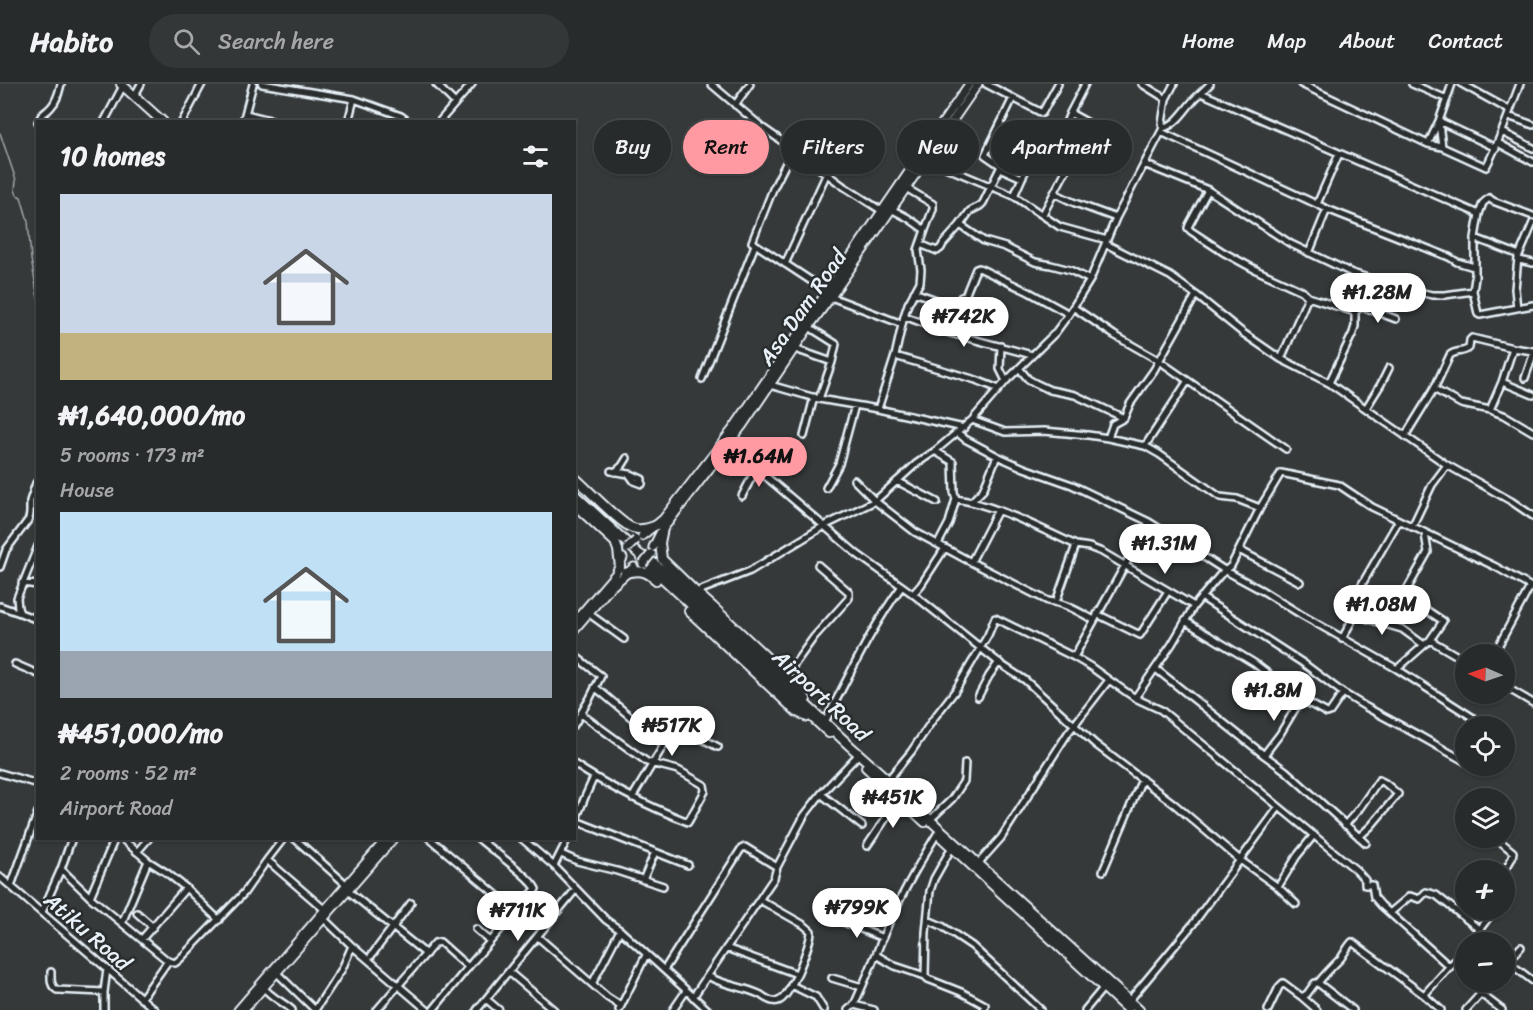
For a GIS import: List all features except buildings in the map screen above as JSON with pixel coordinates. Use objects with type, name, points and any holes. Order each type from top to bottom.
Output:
[{"type":"highway","points":[[123,85],[136,93],[161,120]]},
{"type":"highway","points":[[123,85],[161,120]]},
{"type":"highway","points":[[576,479],[639,538]]},
{"type":"highway","points":[[576,498],[630,553]]},
{"type":"highway","points":[[576,506],[630,553]]},
{"type":"highway","points":[[628,526],[639,530],[660,527],[662,559]]},
{"type":"highway","points":[[615,542],[622,570],[647,573]]},
{"type":"highway","points":[[652,550],[796,685],[820,720]]},
{"type":"highway","name":"Airport Road","points":[[630,553],[660,569],[820,720],[888,780],[1104,987],[1129,1006],[1139,1010]]},
{"type":"highway","points":[[639,565],[797,712],[820,720]]},
{"type":"highway","name":"Airport Road","points":[[820,720],[899,799],[952,847],[977,866],[1129,1006]]},
{"type":"main road","name":"Asa Dam Road","points":[[830,294],[882,211],[969,84]]},
{"type":"main road","name":"Asa Dam Road","points":[[953,120],[978,84]]},
{"type":"main road","name":"Asa Dam Road","points":[[622,570],[639,565],[652,550],[660,527],[916,174]]},
{"type":"main road","name":"Asa Dam Road","points":[[630,553],[639,538],[660,527],[729,445],[795,349],[813,317]]},
{"type":"main road","points":[[639,538],[649,539],[652,550]]},
{"type":"main road","points":[[630,553],[627,564],[639,565]]},
{"type":"main road","points":[[576,628],[610,588],[630,553]]},
{"type":"main road","points":[[576,620],[622,570]]},
{"type":"main road","points":[[244,1010],[324,919],[382,840]]},
{"type":"main road","points":[[238,1010],[325,910],[392,840]]},
{"type":"street","points":[[39,120],[43,113],[53,106],[62,84]]},
{"type":"street","points":[[136,93],[141,84]]},
{"type":"street","points":[[183,120],[202,84]]},
{"type":"street","points":[[244,120],[252,84]]},
{"type":"street","points":[[262,84],[354,99],[406,120]]},
{"type":"street","points":[[436,84],[456,103]]},
{"type":"street","points":[[441,120],[472,84]]},
{"type":"street","points":[[711,84],[781,140]]},
{"type":"street","points":[[735,105],[750,84]]},
{"type":"street","points":[[986,84],[1042,113],[1058,84]]},
{"type":"street","points":[[1014,196],[1045,132],[1048,130],[1061,135],[1085,84]]},
{"type":"street","points":[[1142,84],[1166,99]]},
{"type":"street","points":[[696,592],[750,571],[824,526],[875,501],[916,464],[964,428],[1018,368],[1055,333],[1090,280],[1116,218],[1162,130],[1166,99],[1174,84]]},
{"type":"street","points":[[1162,130],[1174,123],[1210,84]]},
{"type":"street","points":[[1301,84],[1428,144],[1442,147],[1486,167],[1497,146],[1520,84]]},
{"type":"street","points":[[1412,84],[1447,99]]},
{"type":"street","points":[[1428,144],[1452,84]]},
{"type":"street","points":[[1462,84],[1533,125]]},
{"type":"street","points":[[105,120],[123,85]]},
{"type":"street","points":[[1201,93],[1479,214]]},
{"type":"street","points":[[1002,120],[1013,98]]},
{"type":"street","points":[[349,120],[354,99]]},
{"type":"street","points":[[1043,214],[1090,125],[1070,113]]},
{"type":"street","points":[[246,114],[270,120]]},
{"type":"street","points":[[1439,121],[1533,162]]},
{"type":"street","points":[[1439,121],[1442,147]]},
{"type":"street","points":[[1162,130],[1327,209],[1474,267]]},
{"type":"street","points":[[1502,132],[1533,148]]},
{"type":"street","points":[[991,143],[985,155],[991,160]]},
{"type":"street","points":[[1317,204],[1340,154]]},
{"type":"street","points":[[1144,164],[1208,189],[1291,244],[1352,273],[1432,295],[1445,296],[1473,291]]},
{"type":"street","points":[[781,174],[752,240],[753,243],[830,294],[902,324]]},
{"type":"street","points":[[785,264],[827,174]]},
{"type":"street","points":[[828,174],[882,211]]},
{"type":"street","points":[[961,174],[1014,196],[1060,227],[1106,242],[1170,276],[1243,333],[1281,359],[1329,383],[1447,465],[1533,516]]},
{"type":"street","points":[[920,243],[937,252],[970,211],[983,203],[998,174]]},
{"type":"street","points":[[1013,174],[1022,178]]},
{"type":"street","points":[[878,409],[896,356],[904,316],[920,282],[918,253],[933,209],[933,204],[906,188]]},
{"type":"street","points":[[1208,189],[1189,225],[1189,230],[1223,252],[1302,291],[1308,297],[1355,312]]},
{"type":"street","points":[[1054,194],[1116,218]]},
{"type":"street","points":[[1533,216],[1489,198],[1483,203],[1475,238],[1473,291],[1480,315],[1533,305]]},
{"type":"street","points":[[891,209],[914,221],[925,230]]},
{"type":"street","points":[[1309,253],[1327,209]]},
{"type":"street","points":[[1517,308],[1515,289],[1518,258],[1533,223]]},
{"type":"street","points":[[960,225],[984,241],[1005,247],[1035,262],[1070,270],[1090,280]]},
{"type":"street","points":[[1475,238],[1517,254],[1518,258],[1523,261],[1533,263]]},
{"type":"street","points":[[702,379],[755,245]]},
{"type":"street","points":[[914,292],[958,306],[979,267],[1069,314]]},
{"type":"street","points":[[1108,438],[1113,424],[1124,418],[1130,404],[1154,370],[1196,295]]},
{"type":"street","points":[[1281,359],[1308,297]]},
{"type":"street","points":[[1329,383],[1353,333],[1355,312],[1360,307],[1364,306],[1396,318]]},
{"type":"street","points":[[1073,308],[1158,360],[1286,449]]},
{"type":"street","points":[[904,316],[950,333],[1032,355]]},
{"type":"street","points":[[804,436],[832,362],[836,344],[809,327]]},
{"type":"street","points":[[1405,436],[1434,389],[1450,355],[1454,351],[1465,351],[1469,348],[1472,338],[1533,353],[1525,378]]},
{"type":"street","points":[[1001,346],[1000,369],[1006,381]]},
{"type":"street","points":[[1490,410],[1513,348]]},
{"type":"street","points":[[795,349],[832,362]]},
{"type":"street","points":[[896,356],[999,389]]},
{"type":"street","points":[[1018,368],[1035,383],[1050,390],[1075,395],[1124,418]]},
{"type":"street","points":[[1366,408],[1382,384],[1389,368]]},
{"type":"street","points":[[1145,446],[1187,382]]},
{"type":"street","points":[[1502,382],[1533,395]]},
{"type":"street","points":[[770,385],[817,398],[964,428]]},
{"type":"street","points":[[1434,389],[1461,404],[1506,416],[1533,432]]},
{"type":"street","points":[[826,488],[839,464],[855,405]]},
{"type":"street","points":[[972,420],[1005,432],[1044,431],[1108,438],[1145,446],[1220,497],[1237,499],[1260,508]]},
{"type":"street","points":[[957,433],[997,456],[1072,485],[1149,522],[1226,571],[1397,669],[1470,716]]},
{"type":"street","points":[[729,445],[857,554],[1038,690],[1095,744],[1173,802],[1240,860],[1278,887],[1296,904]]},
{"type":"street","points":[[935,451],[953,462],[956,498],[949,523],[938,544]]},
{"type":"street","points":[[972,501],[983,490],[997,456]]},
{"type":"street","points":[[627,458],[622,466],[613,472],[629,474]]},
{"type":"street","points":[[1412,527],[1432,485],[1447,465]]},
{"type":"street","points":[[742,496],[756,469]]},
{"type":"street","points":[[1135,698],[1194,606],[1220,575],[1231,566],[1279,474],[1285,473],[1339,485],[1372,507],[1532,587],[1500,644]]},
{"type":"street","points":[[854,480],[875,501],[915,532],[1048,601],[1070,607],[1094,620]]},
{"type":"street","points":[[897,481],[937,502]]},
{"type":"street","points":[[0,567],[6,550],[29,519],[30,501],[36,483]]},
{"type":"street","points":[[956,498],[998,510],[1076,545],[1102,552],[1194,606]]},
{"type":"street","points":[[971,562],[998,510]]},
{"type":"street","points":[[1399,520],[1354,598],[1351,611],[1355,615],[1402,629],[1424,645]]},
{"type":"street","points":[[1074,657],[1149,522]]},
{"type":"street","points":[[1397,669],[1430,640],[1443,621],[1405,596],[1428,552],[1425,534]]},
{"type":"street","points":[[1056,602],[1076,545]]},
{"type":"street","points":[[913,594],[945,548]]},
{"type":"street","points":[[1239,550],[1300,582]]},
{"type":"street","points":[[20,612],[16,598],[36,551]]},
{"type":"street","points":[[786,676],[814,637],[850,595],[818,565]]},
{"type":"street","points":[[22,583],[36,585]]},
{"type":"street","points":[[820,720],[887,607],[902,586]]},
{"type":"street","points":[[1097,614],[1140,635],[1168,591]]},
{"type":"street","points":[[1201,597],[1303,663],[1343,693],[1455,756]]},
{"type":"street","points":[[0,606],[36,619]]},
{"type":"street","points":[[588,613],[624,639]]},
{"type":"street","points":[[1342,639],[1355,615]]},
{"type":"street","points":[[888,780],[955,691],[996,618],[1074,657],[1135,698],[1161,710],[1356,870],[1365,880],[1365,885],[1372,885],[1374,897],[1450,967]]},
{"type":"street","points":[[1185,621],[1254,663],[1301,699],[1327,713],[1343,693]]},
{"type":"street","points":[[1430,640],[1455,655]]},
{"type":"street","points":[[576,656],[601,676],[576,722]]},
{"type":"street","points":[[978,697],[999,662]]},
{"type":"street","points":[[15,664],[36,673]]},
{"type":"street","points":[[1155,669],[1286,771],[1366,843]]},
{"type":"street","points":[[977,866],[1001,838],[1074,724],[1108,680]]},
{"type":"street","points":[[595,687],[663,744]]},
{"type":"street","points":[[1515,692],[1533,703]]},
{"type":"street","points":[[1264,754],[1280,734],[1301,699]]},
{"type":"street","points":[[576,765],[632,798],[685,821],[691,818],[705,791],[704,785],[678,770],[652,764],[581,714]]},
{"type":"street","points":[[632,798],[674,728],[718,747]]},
{"type":"street","points":[[693,998],[774,878],[777,867],[804,816],[856,757]]},
{"type":"street","points":[[930,820],[952,799],[964,781],[965,763]]},
{"type":"street","points":[[0,773],[36,783]]},
{"type":"street","points":[[576,821],[594,777]]},
{"type":"street","points":[[1103,871],[1142,779]]},
{"type":"street","points":[[1345,825],[1379,780],[1398,794],[1359,837]]},
{"type":"street","points":[[821,794],[862,826]]},
{"type":"street","points":[[867,846],[899,799]]},
{"type":"street","points":[[1129,1006],[1279,807]]},
{"type":"street","points":[[11,886],[36,817]]},
{"type":"street","points":[[576,823],[688,865]]},
{"type":"street","points":[[848,1010],[854,1005],[914,872],[938,834]]},
{"type":"street","points":[[1278,887],[1297,856],[1314,835]]},
{"type":"street","points":[[42,912],[71,840]]},
{"type":"street","points":[[90,897],[114,840]]},
{"type":"street","points":[[123,840],[186,888],[219,920]]},
{"type":"street","points":[[137,852],[146,840]]},
{"type":"street","points":[[61,869],[90,897],[168,961],[176,963],[244,893],[282,840]]},
{"type":"street","points":[[296,840],[347,888],[426,954]]},
{"type":"street","points":[[431,840],[517,912]]},
{"type":"street","points":[[433,1010],[536,889],[480,840]]},
{"type":"street","points":[[523,840],[554,866],[606,920],[708,1010]]},
{"type":"street","points":[[554,866],[567,840]]},
{"type":"street","points":[[664,970],[741,849],[745,847],[777,867]]},
{"type":"street","points":[[925,976],[928,902],[934,879],[952,847]]},
{"type":"street","points":[[643,880],[655,852]]},
{"type":"street","points":[[561,854],[663,886]]},
{"type":"street","points":[[267,860],[325,910]]},
{"type":"street","points":[[122,923],[148,861]]},
{"type":"street","name":"Atiku Road","points":[[0,877],[154,1010]]},
{"type":"street","points":[[142,939],[186,888]]},
{"type":"street","points":[[477,1010],[576,889]]},
{"type":"street","points":[[1390,912],[1410,896],[1419,898],[1426,892],[1436,895],[1480,930],[1487,920]]},
{"type":"street","points":[[708,976],[767,999],[780,1001],[797,974],[812,931],[760,900]]},
{"type":"street","points":[[371,956],[411,903]]},
{"type":"street","points":[[137,914],[153,927]]},
{"type":"street","points":[[324,919],[427,1010]]},
{"type":"street","points":[[839,920],[883,938]]},
{"type":"street","points":[[928,920],[942,926],[972,946],[1041,1010]]},
{"type":"street","points":[[476,928],[490,941]]},
{"type":"street","points":[[592,984],[620,930]]},
{"type":"street","points":[[538,937],[620,1008],[646,955]]},
{"type":"street","points":[[377,1010],[435,943],[440,942],[468,967]]},
{"type":"street","points":[[1302,997],[1339,960],[1352,942],[1441,1010]]},
{"type":"street","points":[[277,973],[315,1010],[342,969],[352,946]]},
{"type":"street","points":[[1515,954],[1521,947]]},
{"type":"street","points":[[726,948],[797,974]]},
{"type":"street","points":[[876,955],[985,1005],[984,1010]]},
{"type":"street","points":[[141,999],[168,961]]},
{"type":"street","points":[[1424,995],[1455,961]]},
{"type":"street","points":[[104,1010],[107,969]]},
{"type":"street","points":[[1515,970],[1533,981]]},
{"type":"street","points":[[51,972],[51,985],[57,990],[104,992]]},
{"type":"street","points":[[509,972],[554,1010]]},
{"type":"street","points":[[832,978],[862,987]]},
{"type":"street","points":[[1268,1010],[1283,983],[1317,1010]]},
{"type":"street","points":[[1318,983],[1353,1010]]},
{"type":"street","points":[[790,986],[816,997],[824,1010]]},
{"type":"street","points":[[264,987],[292,1010]]},
{"type":"street","points":[[1085,1010],[1104,987]]},
{"type":"street","points":[[673,1010],[686,991]]},
{"type":"street","points":[[1466,1010],[1481,994],[1502,1010]]},
{"type":"street","points":[[486,999],[499,1010]]},
{"type":"street","points":[[1029,1010],[1034,1004]]},
{"type":"street","points":[[854,1005],[874,1010]]},
{"type":"waterway","points":[[0,133],[16,180],[15,190],[21,197],[28,221],[36,287]]}]
